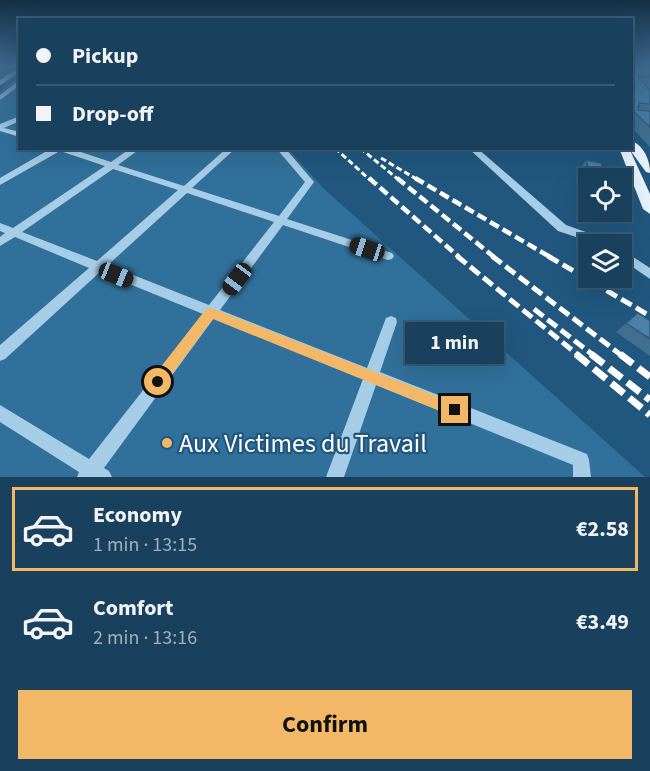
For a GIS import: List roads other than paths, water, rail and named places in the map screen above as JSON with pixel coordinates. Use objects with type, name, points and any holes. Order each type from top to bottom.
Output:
[{"type":"main road","points":[[633,145],[650,169]]},
{"type":"main road","points":[[625,150],[650,209]]},
{"type":"street","points":[[2,100],[13,89]]},
{"type":"street","points":[[0,128],[18,119]]},
{"type":"street","points":[[0,128],[18,134]]},
{"type":"street","points":[[0,182],[56,150]]},
{"type":"street","points":[[65,150],[388,256]]},
{"type":"street","points":[[0,242],[7,230],[133,150]]},
{"type":"street","points":[[0,354],[230,150]]},
{"type":"street","points":[[0,413],[93,474],[310,182],[282,150]]},
{"type":"street","points":[[474,150],[562,228],[579,234]]},
{"type":"street","points":[[7,230],[581,460],[582,477]]},
{"type":"street","points":[[632,261],[650,274]]},
{"type":"street","points":[[335,477],[391,322]]},
{"type":"railway","points":[[337,150],[370,180]]},
{"type":"railway","points":[[362,150],[399,180]]},
{"type":"railway","points":[[381,158],[418,180]]},
{"type":"railway","points":[[369,178],[459,257]]},
{"type":"railway","points":[[397,178],[494,257]]},
{"type":"railway","points":[[415,178],[550,257]]},
{"type":"railway","points":[[457,256],[578,355]]},
{"type":"railway","points":[[492,256],[621,355]]},
{"type":"railway","points":[[548,256],[650,316]]},
{"type":"railway","points":[[534,309],[593,355]]},
{"type":"railway","points":[[576,354],[650,415]]},
{"type":"railway","points":[[591,354],[650,400]]},
{"type":"railway","points":[[620,354],[650,377]]},
{"type":"place","name":"Aux Victimes du Travail","points":[[167,443]]}]
